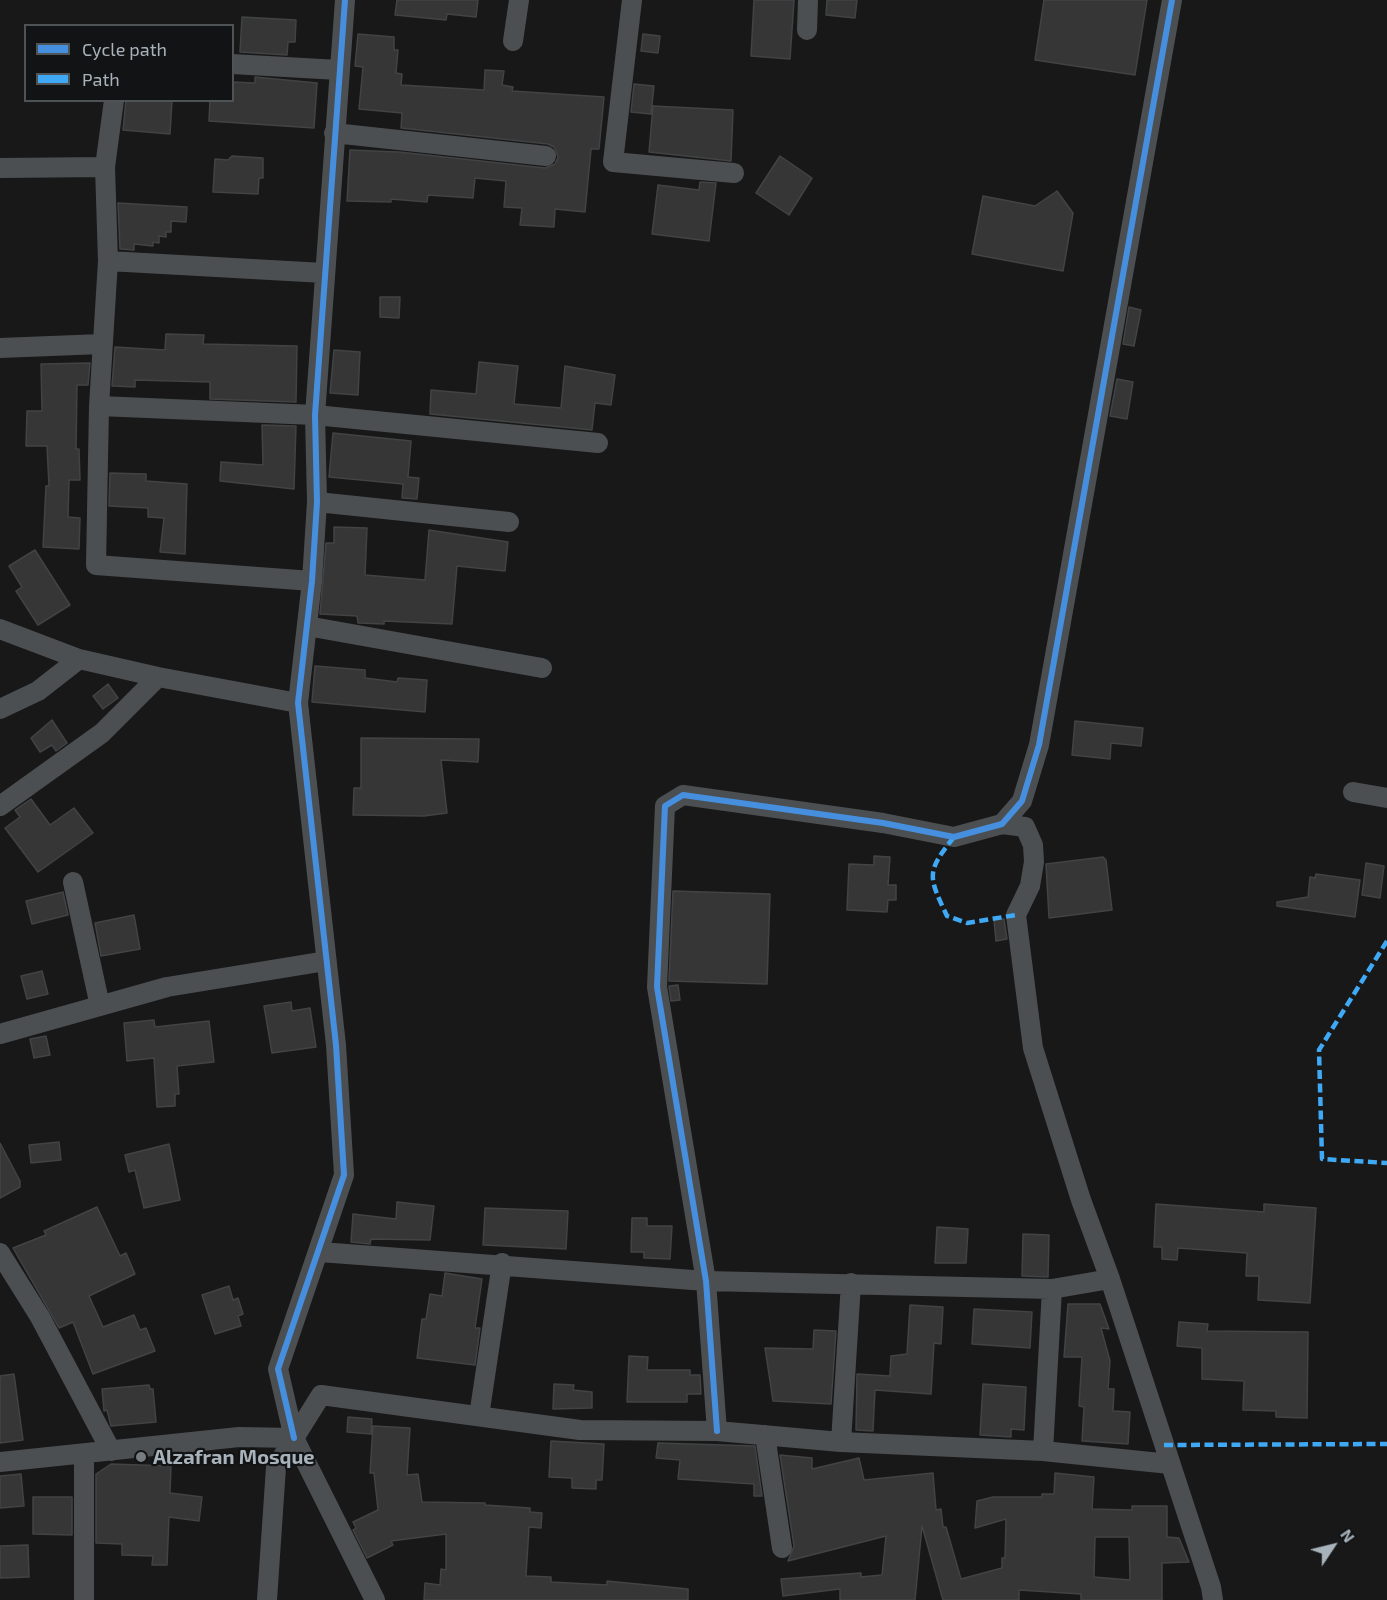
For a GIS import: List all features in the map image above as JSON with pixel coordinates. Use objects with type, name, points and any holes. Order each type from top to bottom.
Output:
[{"type":"street","points":[[345,0],[315,415],[317,502],[312,581],[298,703],[336,1044],[344,1175],[320,1252],[278,1369],[294,1438],[375,1600]]},
{"type":"street","points":[[513,41],[519,0]]},
{"type":"street","points":[[633,0],[613,162],[734,173]]},
{"type":"street","points":[[807,30],[808,0]]},
{"type":"street","points":[[1002,824],[1022,801],[1039,745],[1172,0]]},
{"type":"street","points":[[234,64],[339,70]]},
{"type":"street","points":[[114,102],[105,167],[108,261],[99,406],[96,565],[312,581]]},
{"type":"street","points":[[334,133],[546,156]]},
{"type":"street","points":[[0,168],[105,167]]},
{"type":"street","points":[[108,261],[324,273]]},
{"type":"street","points":[[0,348],[102,345]]},
{"type":"street","points":[[99,406],[315,415],[598,443]]},
{"type":"street","points":[[317,502],[509,522]]},
{"type":"street","points":[[307,626],[542,668]]},
{"type":"street","points":[[0,629],[79,659],[158,677],[298,703]]},
{"type":"street","points":[[0,710],[38,691],[79,659]]},
{"type":"street","points":[[0,806],[102,733],[158,677]]},
{"type":"street","points":[[1353,792],[1387,798]]},
{"type":"street","points":[[717,1431],[706,1281],[657,987],[665,806],[683,795],[883,823],[954,837],[1002,824],[1025,827],[1033,845],[1034,862],[1030,886],[1016,915],[1033,1048],[1081,1200],[1110,1279],[1211,1587],[1213,1600]]},
{"type":"street","points":[[73,882],[100,1006]]},
{"type":"street","points":[[0,1034],[167,987],[326,961]]},
{"type":"street","points":[[320,1252],[502,1263],[706,1281],[1052,1289],[1110,1279]]},
{"type":"street","points":[[0,1253],[40,1317],[111,1451]]},
{"type":"street","points":[[479,1416],[502,1263]]},
{"type":"street","points":[[841,1442],[851,1283]]},
{"type":"street","points":[[1043,1451],[1052,1289]]},
{"type":"street","points":[[267,1600],[276,1467],[321,1395],[580,1430],[717,1431],[841,1442],[1043,1451],[1170,1464]]},
{"type":"street","points":[[765,1435],[782,1548]]},
{"type":"street","points":[[0,1462],[239,1437],[294,1438]]},
{"type":"street","points":[[84,1454],[84,1600]]},
{"type":"building","points":[[397,0],[478,0],[476,17],[447,14],[446,20],[395,15]]},
{"type":"building","points":[[754,0],[794,0],[790,59],[751,56]]},
{"type":"building","points":[[827,0],[857,0],[855,18],[826,15]]},
{"type":"building","points":[[1044,0],[1147,0],[1135,75],[1035,60]]},
{"type":"building","points":[[242,17],[296,20],[295,42],[288,42],[287,55],[240,52]]},
{"type":"building","points":[[358,34],[394,37],[394,50],[398,50],[396,73],[402,74],[401,85],[484,90],[485,70],[504,71],[502,85],[513,87],[512,91],[604,97],[599,149],[591,149],[585,212],[555,209],[554,227],[520,225],[522,208],[504,207],[506,181],[475,178],[473,198],[428,195],[427,202],[391,199],[391,202],[347,201],[350,150],[399,152],[545,168],[555,164],[558,157],[554,147],[548,144],[401,128],[402,113],[359,109],[363,67],[355,66]]},
{"type":"building","points":[[643,34],[660,36],[658,53],[641,51]]},
{"type":"building","points":[[255,77],[317,83],[314,128],[209,121],[210,102],[234,102],[234,82],[255,83]]},
{"type":"building","points":[[634,84],[654,86],[651,114],[631,112]]},
{"type":"building","points":[[126,102],[172,102],[170,134],[123,130]]},
{"type":"building","points":[[653,106],[733,110],[731,161],[649,152]]},
{"type":"building","points":[[232,156],[263,158],[263,178],[259,178],[258,194],[213,192],[215,159],[228,160]]},
{"type":"building","points":[[780,156],[812,178],[789,215],[756,193]]},
{"type":"building","points":[[700,182],[716,183],[709,241],[652,234],[658,185],[699,190]]},
{"type":"building","points":[[1057,191],[1073,213],[1063,271],[972,254],[983,196],[1035,206]]},
{"type":"building","points":[[118,203],[187,207],[186,222],[171,221],[171,232],[166,232],[166,237],[159,236],[159,243],[153,242],[153,246],[134,244],[134,250],[120,249]]},
{"type":"building","points":[[380,297],[400,297],[399,318],[380,317]]},
{"type":"building","points":[[1129,307],[1141,310],[1134,346],[1123,344]]},
{"type":"building","points":[[166,334],[204,335],[203,344],[297,346],[296,402],[210,399],[210,382],[135,380],[135,387],[112,386],[115,347],[165,350]]},
{"type":"building","points":[[334,350],[360,352],[358,395],[330,393]]},
{"type":"building","points":[[479,362],[518,366],[514,404],[561,408],[565,366],[615,375],[611,405],[595,403],[592,430],[430,414],[431,390],[476,394]]},
{"type":"building","points":[[90,363],[88,385],[77,385],[76,449],[79,449],[80,480],[69,480],[68,517],[80,518],[79,549],[43,547],[46,486],[49,486],[47,446],[26,446],[27,411],[42,411],[41,364]]},
{"type":"building","points":[[1117,379],[1133,382],[1127,419],[1110,416]]},
{"type":"building","points":[[262,425],[296,426],[294,489],[220,481],[221,462],[263,465]]},
{"type":"building","points":[[333,433],[411,441],[408,477],[419,478],[417,499],[402,498],[403,484],[329,477]]},
{"type":"building","points":[[110,473],[146,474],[146,481],[187,484],[185,554],[160,552],[164,518],[148,517],[148,508],[109,506]]},
{"type":"building","points":[[334,527],[367,528],[365,575],[425,580],[429,530],[508,542],[505,571],[457,566],[452,624],[384,621],[384,624],[358,623],[357,616],[320,614],[326,543],[334,543]]},
{"type":"building","points":[[35,550],[70,605],[38,625],[16,591],[22,587],[9,566]]},
{"type":"building","points":[[315,666],[365,670],[365,678],[397,682],[398,678],[427,680],[425,712],[312,702]]},
{"type":"building","points":[[108,684],[118,698],[103,709],[93,696]]},
{"type":"building","points":[[52,720],[67,743],[56,751],[52,745],[40,752],[31,738]]},
{"type":"building","points":[[1075,721],[1143,728],[1141,746],[1111,743],[1110,759],[1072,755]]},
{"type":"building","points":[[361,738],[479,739],[478,762],[441,760],[447,813],[424,816],[353,815],[354,788],[361,788]]},
{"type":"building","points":[[31,799],[50,825],[74,808],[93,833],[38,872],[5,828],[20,817],[15,810]]},
{"type":"building","points":[[874,856],[890,857],[888,885],[896,885],[896,900],[888,900],[887,912],[847,910],[849,864],[874,865]]},
{"type":"building","points":[[1103,857],[1106,860],[1112,910],[1049,918],[1046,864]]},
{"type":"building","points":[[1366,863],[1384,866],[1380,898],[1362,895]]},
{"type":"building","points":[[1316,874],[1360,880],[1355,917],[1277,906],[1277,902],[1308,897],[1310,877],[1315,878]]},
{"type":"building","points":[[673,891],[770,894],[767,984],[669,981]]},
{"type":"building","points":[[63,892],[68,915],[32,924],[26,901]]},
{"type":"building","points":[[134,915],[140,949],[101,956],[95,923]]},
{"type":"building","points":[[1004,919],[1007,939],[996,941],[994,920]]},
{"type":"building","points":[[42,971],[48,994],[27,999],[21,976]]},
{"type":"building","points":[[678,985],[680,1000],[671,1001],[669,986]]},
{"type":"building","points":[[291,1002],[292,1011],[310,1008],[316,1047],[272,1053],[264,1006]]},
{"type":"building","points":[[154,1020],[155,1027],[209,1021],[214,1062],[177,1066],[179,1094],[175,1094],[175,1106],[157,1107],[154,1058],[127,1061],[124,1023]]},
{"type":"building","points":[[46,1036],[50,1055],[34,1058],[30,1039]]},
{"type":"building","points":[[59,1142],[61,1160],[31,1163],[29,1145]]},
{"type":"building","points":[[0,1143],[20,1181],[20,1187],[0,1198]]},
{"type":"building","points":[[169,1144],[180,1200],[144,1208],[135,1170],[129,1172],[125,1155]]},
{"type":"building","points":[[397,1202],[434,1206],[430,1240],[371,1239],[370,1244],[351,1242],[353,1214],[396,1219]]},
{"type":"building","points":[[1156,1204],[1264,1212],[1264,1204],[1316,1208],[1310,1303],[1258,1300],[1259,1276],[1246,1276],[1247,1253],[1178,1248],[1177,1260],[1162,1259],[1162,1247],[1154,1247]]},
{"type":"building","points":[[97,1207],[120,1256],[126,1253],[135,1274],[89,1296],[103,1327],[134,1315],[140,1330],[146,1328],[155,1351],[93,1374],[73,1322],[59,1328],[13,1248],[46,1235],[44,1231]]},
{"type":"building","points":[[485,1208],[568,1211],[566,1249],[483,1245]]},
{"type":"building","points":[[632,1218],[647,1218],[647,1226],[672,1226],[670,1259],[644,1258],[644,1252],[631,1252]]},
{"type":"building","points":[[937,1227],[968,1229],[966,1263],[935,1263]]},
{"type":"building","points":[[1023,1234],[1049,1235],[1048,1277],[1022,1276]]},
{"type":"building","points":[[445,1273],[482,1279],[475,1328],[480,1328],[475,1365],[417,1358],[422,1319],[426,1319],[430,1294],[442,1296]]},
{"type":"building","points":[[229,1286],[233,1300],[238,1298],[243,1314],[238,1316],[241,1326],[215,1334],[202,1295]]},
{"type":"building","points":[[1068,1304],[1100,1304],[1109,1329],[1101,1328],[1110,1361],[1108,1389],[1114,1389],[1113,1411],[1130,1412],[1128,1444],[1082,1441],[1084,1407],[1079,1406],[1082,1357],[1064,1357]]},
{"type":"building","points":[[910,1305],[943,1307],[941,1344],[934,1343],[931,1394],[875,1390],[873,1431],[856,1430],[857,1374],[890,1376],[891,1356],[907,1354]]},
{"type":"building","points":[[974,1309],[1032,1312],[1030,1348],[972,1344]]},
{"type":"building","points":[[1179,1322],[1208,1324],[1207,1331],[1308,1332],[1307,1418],[1276,1417],[1276,1411],[1243,1410],[1244,1381],[1202,1379],[1202,1348],[1177,1346]]},
{"type":"building","points":[[814,1330],[836,1331],[831,1404],[773,1401],[765,1348],[813,1349]]},
{"type":"building","points":[[629,1356],[648,1357],[647,1370],[690,1370],[690,1375],[700,1375],[701,1394],[687,1394],[687,1402],[627,1402]]},
{"type":"building","points":[[14,1374],[23,1440],[0,1443],[0,1376]]},
{"type":"building","points":[[554,1384],[574,1385],[573,1390],[592,1392],[592,1408],[553,1409]]},
{"type":"building","points":[[983,1384],[1026,1387],[1024,1430],[1011,1429],[1011,1437],[980,1435]]},
{"type":"building","points":[[149,1385],[150,1389],[153,1389],[156,1422],[111,1426],[107,1410],[104,1411],[102,1389]]},
{"type":"building","points":[[348,1417],[372,1419],[371,1434],[347,1432]]},
{"type":"building","points":[[373,1426],[410,1428],[407,1475],[418,1474],[422,1502],[485,1503],[485,1505],[530,1508],[530,1512],[542,1513],[541,1528],[529,1527],[526,1576],[551,1577],[551,1582],[607,1585],[607,1581],[688,1589],[688,1600],[424,1600],[425,1583],[440,1585],[441,1569],[446,1570],[446,1534],[391,1541],[393,1545],[367,1558],[353,1530],[356,1528],[353,1522],[378,1510],[374,1473],[370,1473]]},
{"type":"building","points":[[551,1441],[604,1444],[602,1480],[596,1480],[596,1489],[572,1488],[572,1478],[549,1477]]},
{"type":"building","points":[[658,1443],[755,1446],[762,1496],[754,1496],[754,1484],[678,1479],[680,1460],[656,1458]]},
{"type":"building","points":[[780,1455],[812,1458],[812,1469],[859,1458],[864,1480],[933,1473],[936,1510],[941,1509],[943,1527],[946,1527],[961,1579],[1002,1568],[1002,1558],[1005,1558],[1006,1519],[975,1528],[977,1501],[993,1497],[1042,1497],[1042,1494],[1054,1494],[1055,1473],[1094,1477],[1092,1509],[1132,1510],[1132,1506],[1167,1506],[1167,1537],[1179,1538],[1189,1562],[1162,1563],[1162,1600],[1081,1600],[1081,1594],[1019,1590],[1019,1600],[943,1600],[922,1526],[915,1600],[840,1600],[840,1589],[783,1596],[781,1579],[861,1573],[861,1577],[882,1575],[886,1536],[788,1561],[794,1546]],"holes":[[[1095,1537],[1129,1537],[1130,1580],[1094,1577]]]},
{"type":"building","points":[[111,1464],[171,1466],[170,1493],[202,1497],[199,1521],[169,1517],[167,1565],[152,1565],[153,1556],[122,1555],[122,1544],[96,1543],[96,1474]]},
{"type":"building","points":[[21,1474],[24,1506],[0,1508],[0,1476]]},
{"type":"building","points":[[33,1497],[72,1497],[72,1535],[33,1534]]},
{"type":"building","points":[[28,1545],[29,1577],[0,1578],[0,1546]]},
{"type":"marked path","points":[[954,837],[938,858],[933,875],[936,892],[947,916],[967,923],[1016,915]]},
{"type":"marked path","points":[[1387,941],[1319,1050],[1322,1159],[1387,1163]]},
{"type":"marked path","points":[[1164,1445],[1387,1444]]},
{"type":"cycle path","points":[[294,1438],[278,1369],[344,1175],[336,1045],[298,703],[312,581],[317,502],[315,415],[345,0]]},
{"type":"cycle path","points":[[717,1431],[706,1281],[657,987],[665,806],[683,795],[883,823],[954,837],[1002,824],[1022,801],[1039,745],[1172,0]]},
{"type":"place","name":"Alzafran Mosque","points":[[141,1457]]}]
